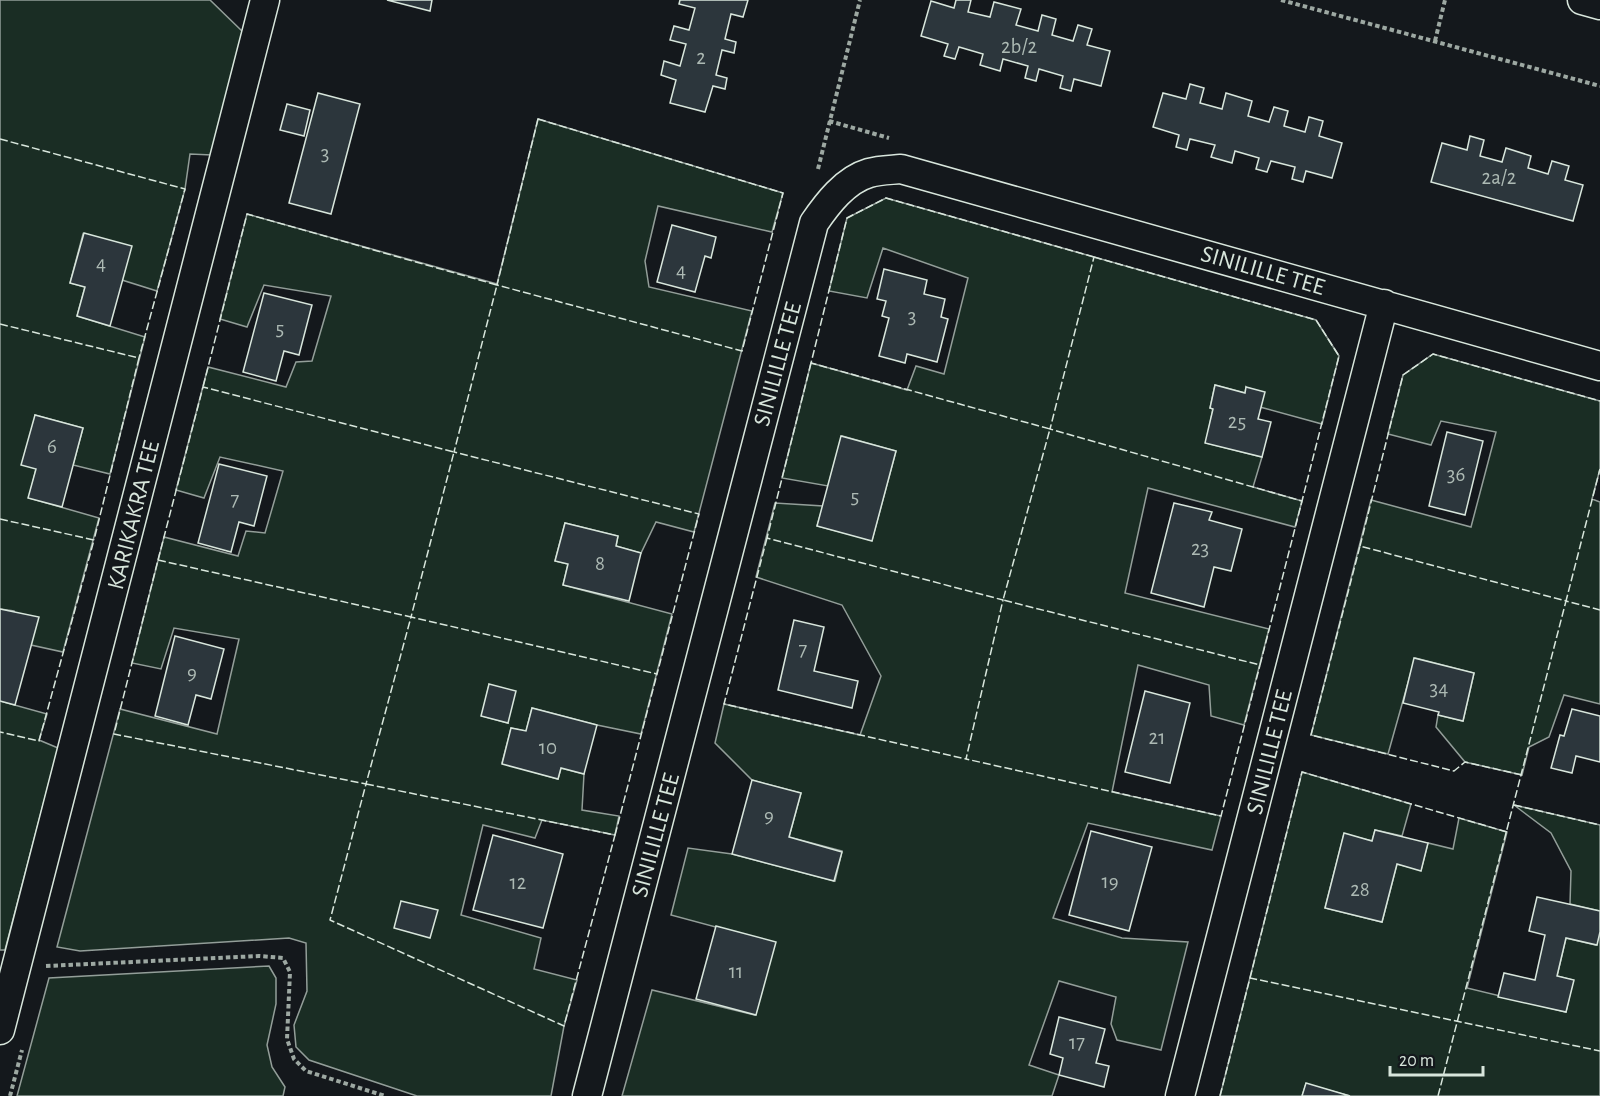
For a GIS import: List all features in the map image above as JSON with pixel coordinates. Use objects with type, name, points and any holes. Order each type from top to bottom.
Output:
[{"type":"street","name":"KARIKAKRA TEE","points":[[0,1030],[265,0]]},
{"type":"street","points":[[1582,0],[1600,5]]},
{"type":"street","name":"SINILILLE TEE","points":[[587,1096],[814,223],[829,202],[847,186],[868,173],[902,169],[1600,366]]},
{"type":"street","name":"SINILILLE TEE","points":[[1180,1096],[1384,304]]},
{"type":"path","points":[[1281,0],[1600,86]]},
{"type":"path","points":[[1436,41],[1445,0]]},
{"type":"path","points":[[17,965],[44,966],[259,956],[283,958],[290,972],[287,1039],[294,1059],[306,1071],[385,1096]]},
{"type":"green space","points":[[0,0],[210,0],[245,34],[212,155],[190,154],[185,189],[157,291],[122,280],[83,234],[70,283],[85,287],[77,316],[145,337],[110,474],[73,465],[83,428],[35,415],[36,469],[29,498],[99,518],[63,652],[31,645],[14,611],[0,609]]},
{"type":"green space","points":[[538,119],[783,193],[772,232],[658,206],[645,261],[649,287],[752,311],[694,532],[656,522],[641,553],[616,546],[618,536],[565,523],[555,561],[568,564],[563,585],[672,614],[641,734],[532,708],[526,731],[511,728],[502,763],[558,779],[561,768],[584,774],[582,810],[619,816],[615,835],[542,820],[535,838],[483,825],[461,915],[541,938],[534,969],[577,980],[564,1026],[551,1096],[417,1096],[309,1060],[296,1047],[294,1025],[307,991],[306,943],[289,938],[80,951],[57,947],[120,709],[217,734],[239,639],[174,628],[161,669],[132,663],[164,537],[238,556],[246,531],[265,533],[283,471],[220,457],[204,498],[176,490],[208,367],[286,387],[296,362],[312,361],[331,296],[264,285],[247,327],[220,319],[247,214],[497,284]],"holes":[[[489,685],[508,723],[482,716]]]},
{"type":"green space","points":[[886,198],[1316,320],[1339,356],[1322,424],[1260,407],[1246,387],[1245,393],[1215,385],[1206,443],[1262,457],[1253,487],[1302,501],[1295,527],[1148,488],[1125,593],[1269,629],[1244,725],[1211,716],[1209,685],[1138,665],[1112,792],[1221,816],[1212,850],[1088,823],[1053,918],[1122,938],[1188,942],[1161,1050],[1117,1040],[1111,1024],[1116,997],[1059,981],[1029,1065],[1059,1075],[1052,1096],[622,1096],[652,990],[755,1015],[775,943],[671,915],[688,848],[732,854],[835,881],[842,851],[789,837],[801,793],[752,780],[715,743],[724,704],[860,735],[881,676],[842,605],[756,577],[775,503],[823,506],[817,526],[872,540],[896,451],[842,436],[828,486],[782,478],[811,363],[907,390],[916,366],[944,374],[968,278],[883,248],[867,298],[829,291],[847,218]]},
{"type":"green space","points":[[1433,354],[1600,401],[1600,469],[1592,499],[1600,502],[1600,704],[1564,695],[1549,737],[1529,747],[1522,775],[1465,762],[1436,727],[1438,715],[1463,721],[1474,673],[1415,658],[1388,754],[1311,735],[1371,500],[1471,527],[1496,432],[1441,421],[1431,445],[1388,434],[1403,375]]},
{"type":"green space","points":[[0,701],[47,714],[39,740],[58,748],[5,950],[0,950]]},
{"type":"green space","points":[[1302,772],[1411,804],[1402,836],[1375,830],[1372,841],[1344,834],[1325,908],[1382,922],[1397,864],[1421,870],[1428,843],[1453,849],[1459,818],[1507,832],[1467,988],[1566,1012],[1573,980],[1557,976],[1566,938],[1596,945],[1600,932],[1600,1096],[1350,1096],[1306,1084],[1302,1096],[1220,1096]]},
{"type":"green space","points":[[1514,805],[1600,825],[1600,911],[1570,904],[1571,871],[1551,833]]},
{"type":"green space","points":[[269,966],[276,978],[276,1004],[267,1045],[272,1067],[285,1087],[283,1096],[17,1096],[49,978]]},
{"type":"building","points":[[387,0],[432,0],[430,11]]},
{"type":"building","points":[[680,0],[748,0],[743,17],[731,14],[725,39],[736,42],[734,53],[722,50],[716,75],[727,78],[725,89],[713,86],[705,112],[670,103],[676,80],[661,75],[664,61],[680,66],[686,44],[670,40],[674,26],[689,30],[695,8],[679,4]]},
{"type":"building","points":[[956,0],[971,0],[968,12],[990,17],[994,2],[1021,9],[1016,25],[1038,31],[1042,15],[1056,19],[1052,35],[1073,41],[1078,25],[1092,29],[1087,45],[1110,51],[1101,86],[1074,79],[1071,91],[1060,88],[1063,76],[1039,69],[1036,81],[1025,78],[1028,66],[1003,59],[1000,71],[980,65],[983,54],[959,47],[955,59],[944,56],[948,44],[921,36],[931,1],[954,8]]},
{"type":"building","points":[[1190,84],[1204,88],[1200,103],[1222,109],[1226,93],[1252,101],[1248,116],[1269,122],[1274,107],[1288,111],[1284,126],[1305,132],[1309,117],[1323,121],[1319,136],[1342,143],[1332,178],[1306,171],[1303,182],[1292,179],[1295,167],[1271,161],[1267,172],[1256,169],[1259,158],[1235,151],[1232,163],[1211,157],[1215,145],[1190,139],[1187,150],[1176,147],[1179,135],[1153,127],[1163,93],[1186,99]]},
{"type":"building","points":[[318,93],[360,104],[331,214],[289,203]]},
{"type":"building","points":[[287,104],[310,110],[304,136],[280,130]]},
{"type":"building","points":[[1470,136],[1484,140],[1480,156],[1502,162],[1506,148],[1531,156],[1528,168],[1548,174],[1552,161],[1569,166],[1565,180],[1583,185],[1573,221],[1431,182],[1442,143],[1467,150]]},
{"type":"building","points":[[672,225],[716,237],[711,258],[705,256],[695,292],[657,282]]},
{"type":"building","points":[[84,233],[132,246],[110,326],[77,316],[85,287],[70,283]]},
{"type":"building","points":[[884,269],[927,280],[924,294],[945,299],[941,317],[948,319],[937,362],[907,354],[905,363],[879,356],[889,318],[882,316],[886,301],[877,299]]},
{"type":"building","points":[[264,293],[312,305],[299,355],[284,351],[276,381],[243,372]]},
{"type":"building","points":[[1215,385],[1245,393],[1246,387],[1265,392],[1258,419],[1271,422],[1262,457],[1205,443],[1213,409],[1210,408]]},
{"type":"building","points":[[35,415],[83,428],[62,507],[28,498],[36,469],[21,465]]},
{"type":"building","points":[[1447,432],[1483,441],[1465,515],[1429,506]]},
{"type":"building","points":[[841,436],[896,451],[872,541],[817,526]]},
{"type":"building","points":[[219,464],[267,476],[254,526],[239,522],[231,552],[198,543]]},
{"type":"building","points":[[1174,503],[1212,512],[1209,520],[1242,529],[1231,571],[1214,567],[1204,607],[1151,593]]},
{"type":"building","points":[[565,523],[618,536],[616,546],[641,553],[629,601],[563,585],[568,564],[555,561]]},
{"type":"building","points":[[0,609],[39,617],[15,705],[0,701]]},
{"type":"building","points":[[794,620],[824,627],[814,671],[858,681],[852,708],[778,690]]},
{"type":"building","points":[[175,636],[224,649],[211,699],[196,695],[188,725],[155,716]]},
{"type":"building","points":[[1414,658],[1474,673],[1463,721],[1403,703]]},
{"type":"building","points":[[489,684],[516,691],[508,723],[481,716]]},
{"type":"building","points":[[1145,691],[1190,703],[1170,783],[1125,772]]},
{"type":"building","points":[[532,708],[597,725],[584,774],[561,768],[558,779],[502,764],[511,728],[526,731]]},
{"type":"building","points":[[1572,709],[1600,716],[1600,762],[1576,756],[1572,773],[1551,768],[1560,735],[1564,736]]},
{"type":"building","points":[[752,780],[801,793],[789,837],[842,852],[834,881],[732,854]]},
{"type":"building","points":[[1375,830],[1428,843],[1421,871],[1397,864],[1382,922],[1325,908],[1344,833],[1372,841]]},
{"type":"building","points":[[1091,831],[1152,847],[1129,931],[1069,915]]},
{"type":"building","points":[[493,835],[563,854],[543,928],[473,910]]},
{"type":"building","points":[[1537,897],[1600,911],[1600,932],[1597,945],[1566,938],[1557,976],[1574,980],[1566,1012],[1498,997],[1504,973],[1535,980],[1545,935],[1529,931]]},
{"type":"building","points":[[401,901],[438,910],[430,938],[394,928]]},
{"type":"building","points":[[716,926],[776,942],[756,1015],[696,999]]},
{"type":"building","points":[[1059,1017],[1105,1029],[1096,1063],[1109,1066],[1104,1087],[1059,1075],[1063,1058],[1050,1054]]},
{"type":"building","points":[[1306,1083],[1350,1096],[1302,1096]]},
{"type":"fence","points":[[538,119],[783,193],[742,351],[497,285],[538,119]]},
{"type":"fence","points":[[0,139],[185,189],[139,358]]},
{"type":"fence","points":[[1094,257],[886,198],[847,218],[811,363],[1050,429],[1003,600],[1260,665],[1302,501]]},
{"type":"fence","points":[[158,560],[203,387],[454,452],[411,617],[657,674],[699,514],[454,452],[497,285],[247,214],[203,387]]},
{"type":"fence","points":[[1094,257],[1316,320],[1339,356],[1302,501],[1050,429],[1094,257]]},
{"type":"fence","points":[[0,324],[139,358],[94,540]]},
{"type":"fence","points":[[1360,546],[1403,375],[1433,354],[1600,401]]},
{"type":"fence","points":[[811,363],[767,538],[1003,600],[966,759],[1221,816],[1260,665]]},
{"type":"fence","points":[[1522,775],[1465,762],[1454,771],[1311,735],[1360,546],[1566,601],[1600,469]]},
{"type":"fence","points":[[0,519],[94,540],[39,741],[0,732]]},
{"type":"fence","points":[[767,538],[724,704],[966,759]]},
{"type":"fence","points":[[158,560],[411,617],[366,784],[114,734],[158,560]]},
{"type":"fence","points":[[1438,1096],[1566,601],[1600,610]]},
{"type":"fence","points":[[615,835],[657,674]]},
{"type":"fence","points":[[1250,978],[1302,772],[1507,832]]},
{"type":"fence","points":[[366,784],[615,835],[564,1026],[330,920],[366,784]]},
{"type":"fence","points":[[1514,805],[1600,825]]},
{"type":"fence","points":[[1220,1096],[1250,978],[1600,1051]]}]
